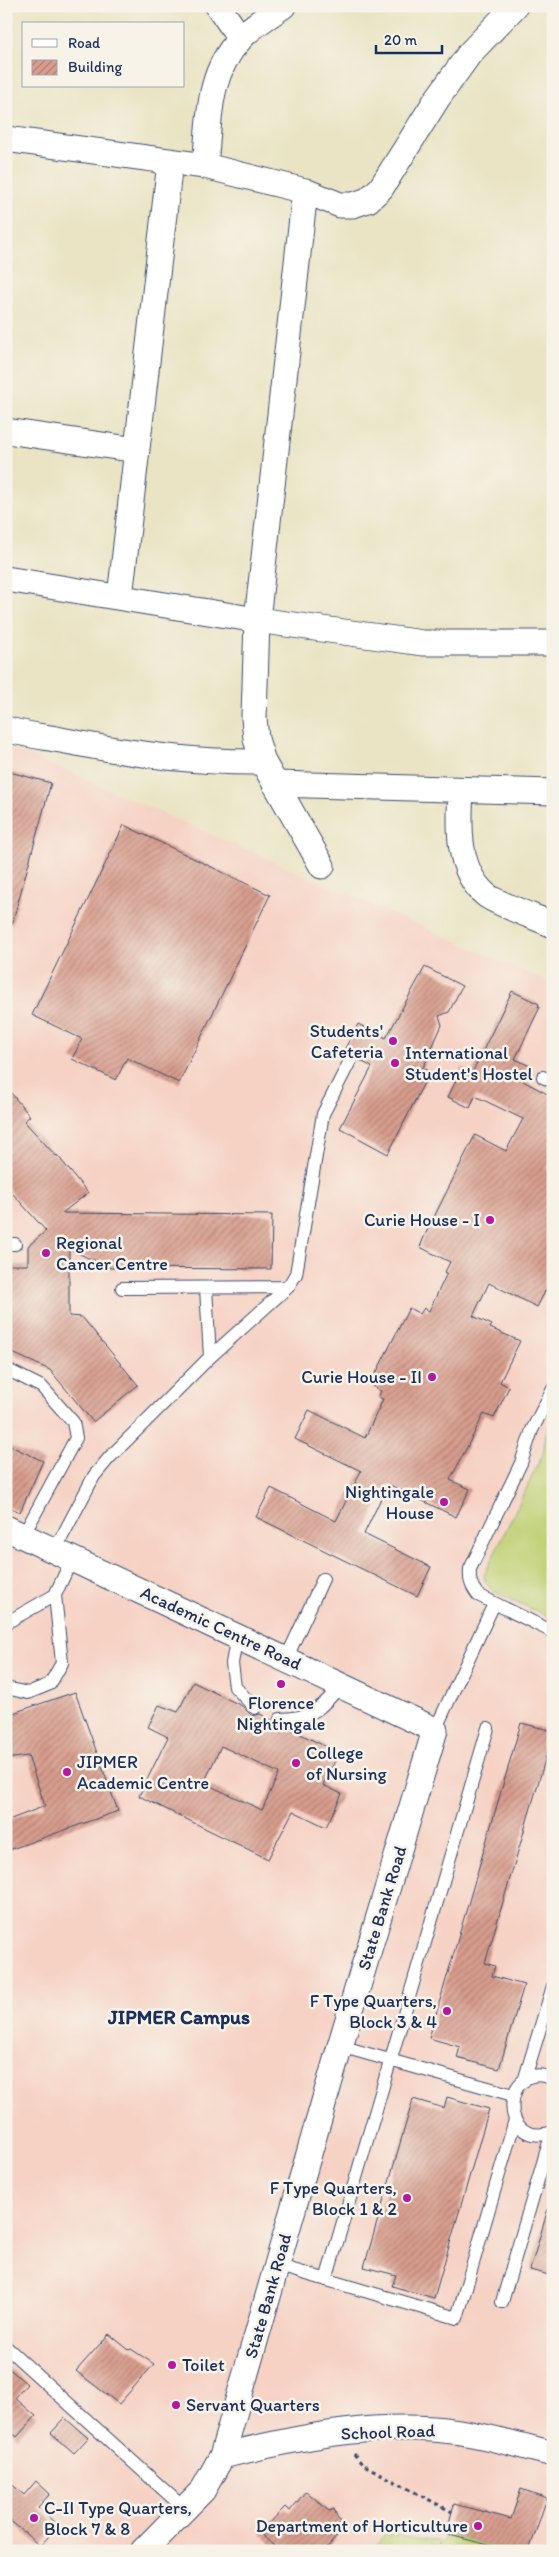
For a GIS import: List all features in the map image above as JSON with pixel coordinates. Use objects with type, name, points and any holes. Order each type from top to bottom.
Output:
[{"type":"street","points":[[218,6],[240,38]]},
{"type":"street","points":[[205,166],[212,93],[219,68],[240,38],[283,6]]},
{"type":"street","points":[[6,139],[205,166],[305,191],[340,204],[353,205],[368,200],[381,188],[437,99],[470,53],[514,6]]},
{"type":"street","points":[[120,597],[170,162]]},
{"type":"street","points":[[305,191],[257,620],[254,718],[256,739],[262,762],[322,866]]},
{"type":"street","points":[[6,431],[137,450]]},
{"type":"street","points":[[6,579],[257,620],[423,643],[553,643]]},
{"type":"street","points":[[6,729],[94,746],[177,759],[216,763],[262,762]]},
{"type":"street","points":[[275,784],[553,792]]},
{"type":"street","points":[[461,790],[459,830],[466,862],[475,882],[486,896],[553,925]]},
{"type":"street","name":"Academic Centre Road","points":[[15,1532],[435,1730]]},
{"type":"street","name":"State Bank Road","points":[[143,2551],[202,2490],[222,2456],[340,2046],[435,1730]]},
{"type":"street","name":"School Road","points":[[222,2456],[299,2438],[376,2430],[460,2432],[553,2454]]},
{"type":"lane","points":[[6,1688],[28,1693],[50,1684],[62,1663],[54,1595],[63,1554],[94,1476],[108,1458],[210,1357],[288,1287],[296,1274],[323,1114],[352,1057]]},
{"type":"lane","points":[[122,1288],[288,1287]]},
{"type":"lane","points":[[206,1288],[210,1357]]},
{"type":"lane","points":[[6,1369],[42,1386],[73,1422],[76,1438],[15,1532]]},
{"type":"lane","points":[[553,1389],[532,1430],[521,1463],[470,1569],[472,1588],[478,1595],[553,1632]]},
{"type":"lane","points":[[286,1659],[323,1579]]},
{"type":"lane","points":[[6,1623],[54,1595]]},
{"type":"lane","points":[[435,1730],[494,1604]]},
{"type":"lane","points":[[237,1636],[232,1663],[236,1687],[255,1708]]},
{"type":"lane","points":[[280,1719],[299,1719],[324,1706],[341,1685]]},
{"type":"lane","points":[[326,2280],[488,1728]]},
{"type":"lane","points":[[552,2132],[544,2134],[527,2132],[515,2120],[511,2108],[513,2095],[524,2081],[553,1986]]},
{"type":"lane","points":[[340,2046],[513,2095]]},
{"type":"lane","points":[[524,2081],[540,2076],[553,2079]]},
{"type":"lane","points":[[276,2265],[457,2318],[515,2120]]},
{"type":"lane","points":[[502,2302],[552,2132]]},
{"type":"lane","points":[[6,2347],[185,2509]]},
{"type":"path","points":[[337,2433],[362,2464],[452,2512]]},
{"type":"path","points":[[438,2551],[440,2543]]},
{"type":"shaded area","points":[[6,747],[66,771],[553,984],[553,2551],[6,2551]]},
{"type":"green space","points":[[553,1418],[553,1619],[493,1591],[485,1582],[484,1575],[543,1454],[546,1434]]},
{"type":"green space","points":[[385,2534],[443,2543],[446,2534],[511,2551],[371,2551]]},
{"type":"building","points":[[6,771],[51,783],[12,924],[6,923]]},
{"type":"building","points":[[124,825],[270,895],[179,1083],[127,1058],[116,1080],[72,1059],[82,1039],[32,1015]]},
{"type":"building","name":"International Student's Hostel","points":[[425,967],[462,986],[449,1012],[439,1016],[442,1025],[423,1068],[430,1071],[388,1154],[340,1128],[372,1067],[359,1060],[360,1056],[356,1050],[351,1049],[343,1052],[358,1024],[386,1038]]},
{"type":"building","points":[[512,991],[539,1004],[538,1007],[540,1007],[515,1059],[530,1066],[523,1081],[553,1097],[553,1158],[547,1169],[553,1172],[553,1276],[537,1307],[489,1283],[473,1316],[492,1325],[490,1328],[520,1341],[500,1382],[509,1387],[494,1418],[484,1414],[450,1480],[470,1489],[456,1517],[388,1484],[364,1534],[431,1567],[417,1596],[256,1517],[271,1488],[336,1521],[361,1471],[295,1439],[309,1410],[365,1438],[383,1399],[378,1397],[381,1391],[370,1385],[409,1308],[420,1314],[424,1308],[429,1311],[447,1273],[445,1272],[450,1262],[420,1247],[424,1237],[475,1135],[506,1151],[523,1119],[475,1096],[470,1108],[448,1097],[462,1068],[472,1073]]},
{"type":"building","name":"Regional Cancer Centre","points":[[6,1087],[30,1116],[24,1121],[57,1155],[88,1193],[62,1213],[272,1215],[271,1269],[110,1268],[69,1249],[69,1316],[82,1317],[138,1385],[93,1422],[50,1370],[6,1350],[6,1265],[28,1265],[28,1246],[46,1231],[6,1186]]},
{"type":"building","points":[[6,1444],[43,1461],[20,1512],[6,1506]]},
{"type":"building","name":"College of Nursing","points":[[193,1682],[242,1706],[252,1716],[260,1714],[272,1720],[277,1726],[286,1727],[339,1753],[323,1785],[342,1794],[326,1827],[293,1811],[268,1859],[139,1796],[168,1737],[148,1727],[159,1705],[178,1712]],"holes":[[[221,1746],[279,1773],[262,1810],[204,1783]]]},
{"type":"building","name":"JIPMER Academic Centre","points":[[75,1692],[118,1811],[6,1851],[6,1821],[45,1806],[28,1756],[6,1759],[6,1719],[13,1717],[13,1713]]},
{"type":"building","points":[[521,1723],[553,1731],[553,1733],[485,1963],[495,1966],[492,1976],[524,1985],[499,2069],[457,2058],[460,2047],[429,2038]]},
{"type":"building","name":"F Type Quarters, Block 1 & 2","points":[[447,2097],[489,2109],[434,2298],[392,2286],[396,2275],[364,2267],[413,2099],[444,2108]]},
{"type":"building","points":[[548,2209],[553,2209],[553,2276],[530,2270]]},
{"type":"building","points":[[109,2334],[129,2350],[131,2349],[154,2364],[119,2404],[76,2371]]},
{"type":"building","points":[[6,2366],[27,2384],[15,2398],[36,2416],[17,2437],[6,2427]]},
{"type":"building","points":[[65,2418],[88,2438],[74,2453],[51,2433]]},
{"type":"building","name":"C-II Type Quarters, Block 7 & 8","points":[[6,2479],[24,2495],[36,2481],[50,2494],[38,2507],[58,2526],[40,2546],[6,2517]]},
{"type":"building","points":[[521,2489],[547,2498],[529,2551],[511,2551],[446,2534],[454,2504],[511,2519]]},
{"type":"building","points":[[306,2491],[329,2511],[334,2509],[338,2519],[346,2526],[324,2551],[279,2551],[260,2533],[285,2507],[290,2511]]},
{"type":"place","name":"Students' Cafeteria","points":[[393,1041]]},
{"type":"place","name":"International Student's Hostel","points":[[395,1063]]},
{"type":"place","name":"Curie House - I","points":[[490,1220]]},
{"type":"place","name":"Regional Cancer Centre","points":[[46,1253]]},
{"type":"place","name":"Curie House - II","points":[[432,1377]]},
{"type":"place","name":"Nightingale House","points":[[444,1502]]},
{"type":"place","name":"Florence Nightingale","points":[[281,1684]]},
{"type":"place","name":"College of Nursing","points":[[296,1763]]},
{"type":"place","name":"JIPMER Academic Centre","points":[[67,1772]]},
{"type":"place","name":"F Type Quarters, Block 3 & 4","points":[[447,2011]]},
{"type":"place","name":"F Type Quarters, Block 1 & 2","points":[[407,2198]]},
{"type":"place","name":"Toilet","points":[[172,2365]]},
{"type":"place","name":"Servant Quarters","points":[[176,2405]]},
{"type":"place","name":"C-II Type Quarters, Block 7 & 8","points":[[34,2518]]},
{"type":"place","name":"Department of Horticulture","points":[[478,2526]]},
{"type":"district","name":"JIPMER Campus","points":[[179,2017]]}]
